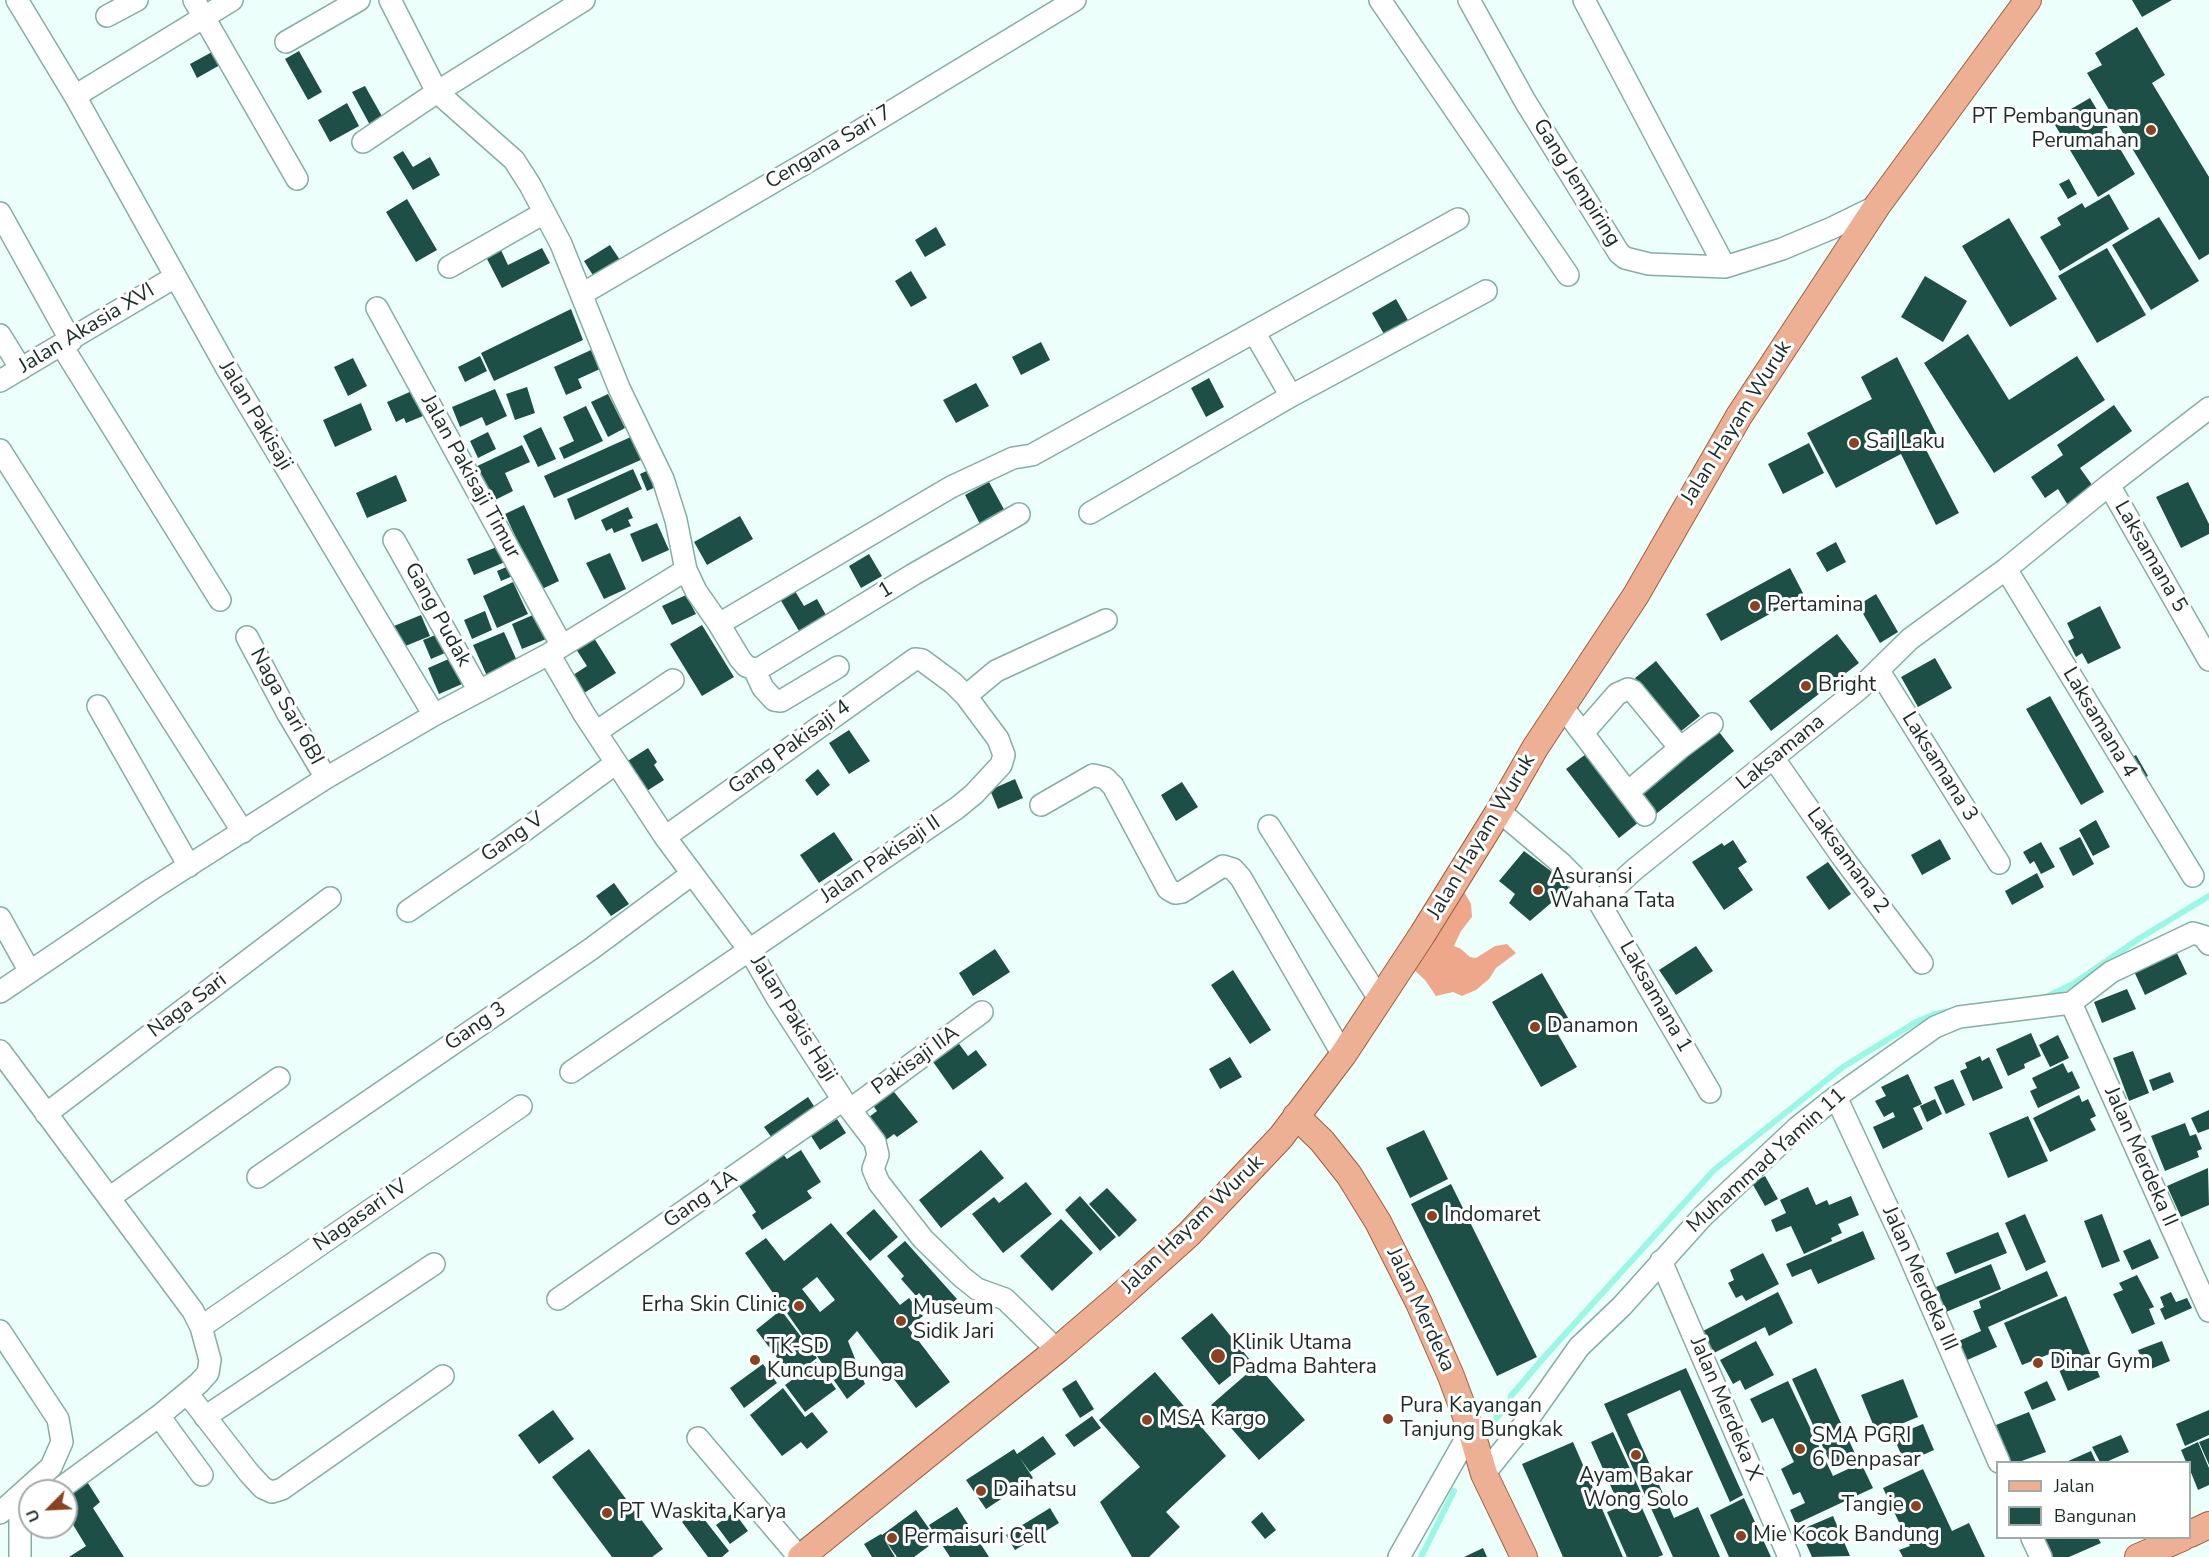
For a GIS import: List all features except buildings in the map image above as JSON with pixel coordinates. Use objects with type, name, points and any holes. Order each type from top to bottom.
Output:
[{"type":"main road","name":"Jalan Hayam Wuruk","points":[[800,1557],[1057,1350],[1189,1234],[1281,1137],[1380,1000],[1562,706],[1636,595],[1739,416],[1877,206],[2028,0]]},
{"type":"main road","name":"Jalan Merdeka","points":[[1296,1116],[1322,1141],[1378,1222],[1419,1303],[1451,1376],[1484,1474],[1524,1557]]},
{"type":"main road","points":[[2191,1534],[2209,1525]]},
{"type":"main road","points":[[2138,1557],[2180,1539]]},
{"type":"street","name":"Jalan Pakisaji","points":[[17,0],[75,96],[226,367],[435,715]]},
{"type":"street","points":[[107,16],[137,0]]},
{"type":"street","points":[[75,96],[199,8],[232,0]]},
{"type":"street","points":[[286,42],[359,0]]},
{"type":"street","points":[[390,0],[437,92],[514,160],[522,170],[561,244],[619,388],[663,479],[676,520],[686,570],[696,591],[740,660],[746,666],[754,669],[763,688],[774,700],[781,701],[838,667]]},
{"type":"street","points":[[363,142],[437,92],[584,0]]},
{"type":"street","name":"Cengana Sari 7","points":[[582,294],[816,157],[1075,0]]},
{"type":"street","points":[[1380,0],[1568,275]]},
{"type":"street","name":"Gang Jempiring","points":[[1469,0],[1525,101],[1618,253],[1625,258],[1649,264],[1725,267],[1782,249],[1877,206]]},
{"type":"street","points":[[1584,0],[1725,267]]},
{"type":"street","points":[[199,8],[297,179]]},
{"type":"street","points":[[0,213],[66,343],[220,600]]},
{"type":"street","points":[[449,267],[544,213]]},
{"type":"street","points":[[719,624],[951,487],[1013,458],[1032,455],[1458,219]]},
{"type":"street","name":"Jalan Akasia XVI","points":[[0,381],[175,278]]},
{"type":"street","points":[[1090,513],[1291,396],[1486,291]]},
{"type":"street","name":"Jalan Pakisaji Timur","points":[[377,308],[555,650]]},
{"type":"street","points":[[1254,332],[1291,396]]},
{"type":"street","points":[[0,335],[21,369]]},
{"type":"street","name":"Laksamana","points":[[1599,902],[1635,869],[1774,759],[1879,671],[1910,639],[2006,569],[2109,485],[2209,408]]},
{"type":"street","points":[[0,450],[243,832]]},
{"type":"street","name":"Laksamana 5","points":[[2109,485],[2209,660]]},
{"type":"street","name":"1","points":[[754,669],[760,668],[914,574],[1019,514]]},
{"type":"street","name":"Gang Pudak","points":[[394,540],[479,691]]},
{"type":"street","name":"Laksamana 4","points":[[2006,569],[2193,876]]},
{"type":"street","points":[[0,992],[326,778],[435,715],[555,650],[686,570]]},
{"type":"street","points":[[966,696],[996,671],[1106,620]]},
{"type":"street","name":"Naga Sari 6BI","points":[[247,637],[288,714],[326,778]]},
{"type":"street","name":"Jalan Pakis Haji","points":[[555,650],[596,732],[616,763],[665,837],[750,951],[777,998],[847,1105],[875,1142],[878,1155],[873,1169],[874,1176],[923,1239],[962,1277],[977,1289],[1005,1299],[1057,1350]]},
{"type":"street","name":"Gang Pakisaji 4","points":[[665,837],[915,659],[922,660],[953,683],[966,696]]},
{"type":"street","name":"Laksamana 3","points":[[1879,671],[1999,863]]},
{"type":"street","points":[[596,732],[673,680]]},
{"type":"street","points":[[1583,734],[1617,694],[1628,689],[1633,691],[1680,748]]},
{"type":"street","name":"Jalan Pakisaji II","points":[[571,1072],[750,951],[974,794],[1004,760],[998,739],[966,696]]},
{"type":"street","points":[[98,706],[189,866]]},
{"type":"street","points":[[1562,706],[1645,815]]},
{"type":"street","points":[[1628,792],[1712,724]]},
{"type":"street","name":"Laksamana 2","points":[[1774,759],[1922,963]]},
{"type":"street","name":"Gang V","points":[[408,911],[510,841],[616,763]]},
{"type":"street","points":[[1041,805],[1093,774],[1105,778],[1113,786],[1168,889],[1174,893],[1182,892],[1223,866],[1233,869],[1241,878],[1343,1054]]},
{"type":"street","points":[[1499,811],[1562,864],[1599,902]]},
{"type":"street","points":[[1269,826],[1380,1000]]},
{"type":"street","name":"Gang 3","points":[[258,1178],[591,949],[692,874]]},
{"type":"street","name":"Naga Sari","points":[[46,1114],[330,898]]},
{"type":"street","name":"Laksamana 1","points":[[1599,902],[1710,1092]]},
{"type":"street","points":[[0,918],[30,972]]},
{"type":"street","points":[[2071,1004],[2111,972],[2201,939]]},
{"type":"street","name":"Muhammad Yamin 11","points":[[1484,1474],[1526,1422],[1579,1347],[1622,1306],[1703,1216],[1798,1127],[1836,1097],[1935,1028],[1959,1017],[2071,1004]]},
{"type":"street","name":"Jalan Merdeka II","points":[[2071,1004],[2209,1311]]},
{"type":"street","name":"Pakisaji IIA","points":[[847,1105],[982,1012]]},
{"type":"street","points":[[0,1051],[193,1311],[201,1327],[210,1360],[208,1373],[187,1393],[73,1479]]},
{"type":"street","points":[[109,1198],[279,1078]]},
{"type":"street","name":"Jalan Merdeka III","points":[[1836,1097],[1904,1243],[1999,1461]]},
{"type":"street","name":"Gang 1A","points":[[558,1299],[847,1105]]},
{"type":"street","name":"Nagasari IV","points":[[201,1327],[521,1106]]},
{"type":"street","name":"Jalan Merdeka X","points":[[1661,1261],[1789,1557]]},
{"type":"street","points":[[205,1417],[434,1264]]},
{"type":"street","points":[[0,1331],[58,1419],[62,1442],[51,1467],[0,1513]]},
{"type":"street","points":[[187,1393],[249,1473],[263,1488],[272,1492],[282,1489],[442,1376]]},
{"type":"street","points":[[159,1416],[202,1475]]},
{"type":"street","points":[[1399,1557],[1471,1430]]},
{"type":"street","points":[[698,1438],[800,1557]]},
{"type":"street","points":[[20,1539],[20,1557]]},
{"type":"street","points":[[2032,1539],[2041,1557]]},
{"type":"shaded area","points":[[1462,888],[1471,904],[1472,917],[1461,931],[1454,946],[1470,957],[1476,958],[1495,946],[1507,944],[1516,953],[1496,968],[1489,979],[1476,990],[1462,996],[1453,992],[1436,996],[1425,980],[1412,968]]},
{"type":"waterway","points":[[2046,997],[2073,984],[2140,938],[2209,896]]},
{"type":"waterway","points":[[1487,1429],[1511,1401],[1511,1396],[1546,1355],[1714,1170],[1843,1067],[1916,1022],[1950,1011]]},
{"type":"waterway","points":[[1421,1557],[1454,1491]]},
{"type":"place","name":"PT Pembangunan Perumahan","points":[[2151,130]]},
{"type":"place","name":"Sai Laku","points":[[1854,443]]},
{"type":"place","name":"Pertamina","points":[[1755,606]]},
{"type":"place","name":"Bright","points":[[1806,686]]},
{"type":"place","name":"Asuransi Wahana Tata","points":[[1538,890]]},
{"type":"place","name":"Danamon","points":[[1535,1027]]},
{"type":"place","name":"Indomaret","points":[[1432,1216]]},
{"type":"place","name":"Erha Skin Clinic","points":[[799,1306]]},
{"type":"place","name":"Museum Sidik Jari","points":[[901,1321]]},
{"type":"place","name":"Klinik Utama Padma Bahtera","points":[[1218,1356]]},
{"type":"place","name":"TK-SD Kuncup Bunga","points":[[755,1360]]},
{"type":"place","name":"Dinar Gym","points":[[2038,1363]]},
{"type":"place","name":"Pura Kayangan Tanjung Bungkak","points":[[1388,1419]]},
{"type":"place","name":"MSA Kargo","points":[[1147,1420]]},
{"type":"place","name":"SMA PGRI 6 Denpasar","points":[[1800,1449]]},
{"type":"place","name":"Ayam Bakar Wong Solo","points":[[1636,1455]]},
{"type":"place","name":"Daihatsu","points":[[981,1491]]},
{"type":"place","name":"Tangie","points":[[1916,1506]]},
{"type":"place","name":"PT Waskita Karya","points":[[607,1513]]},
{"type":"place","name":"Mie Kocok Bandung","points":[[1741,1536]]},
{"type":"place","name":"Permaisuri Cell","points":[[892,1538]]}]
